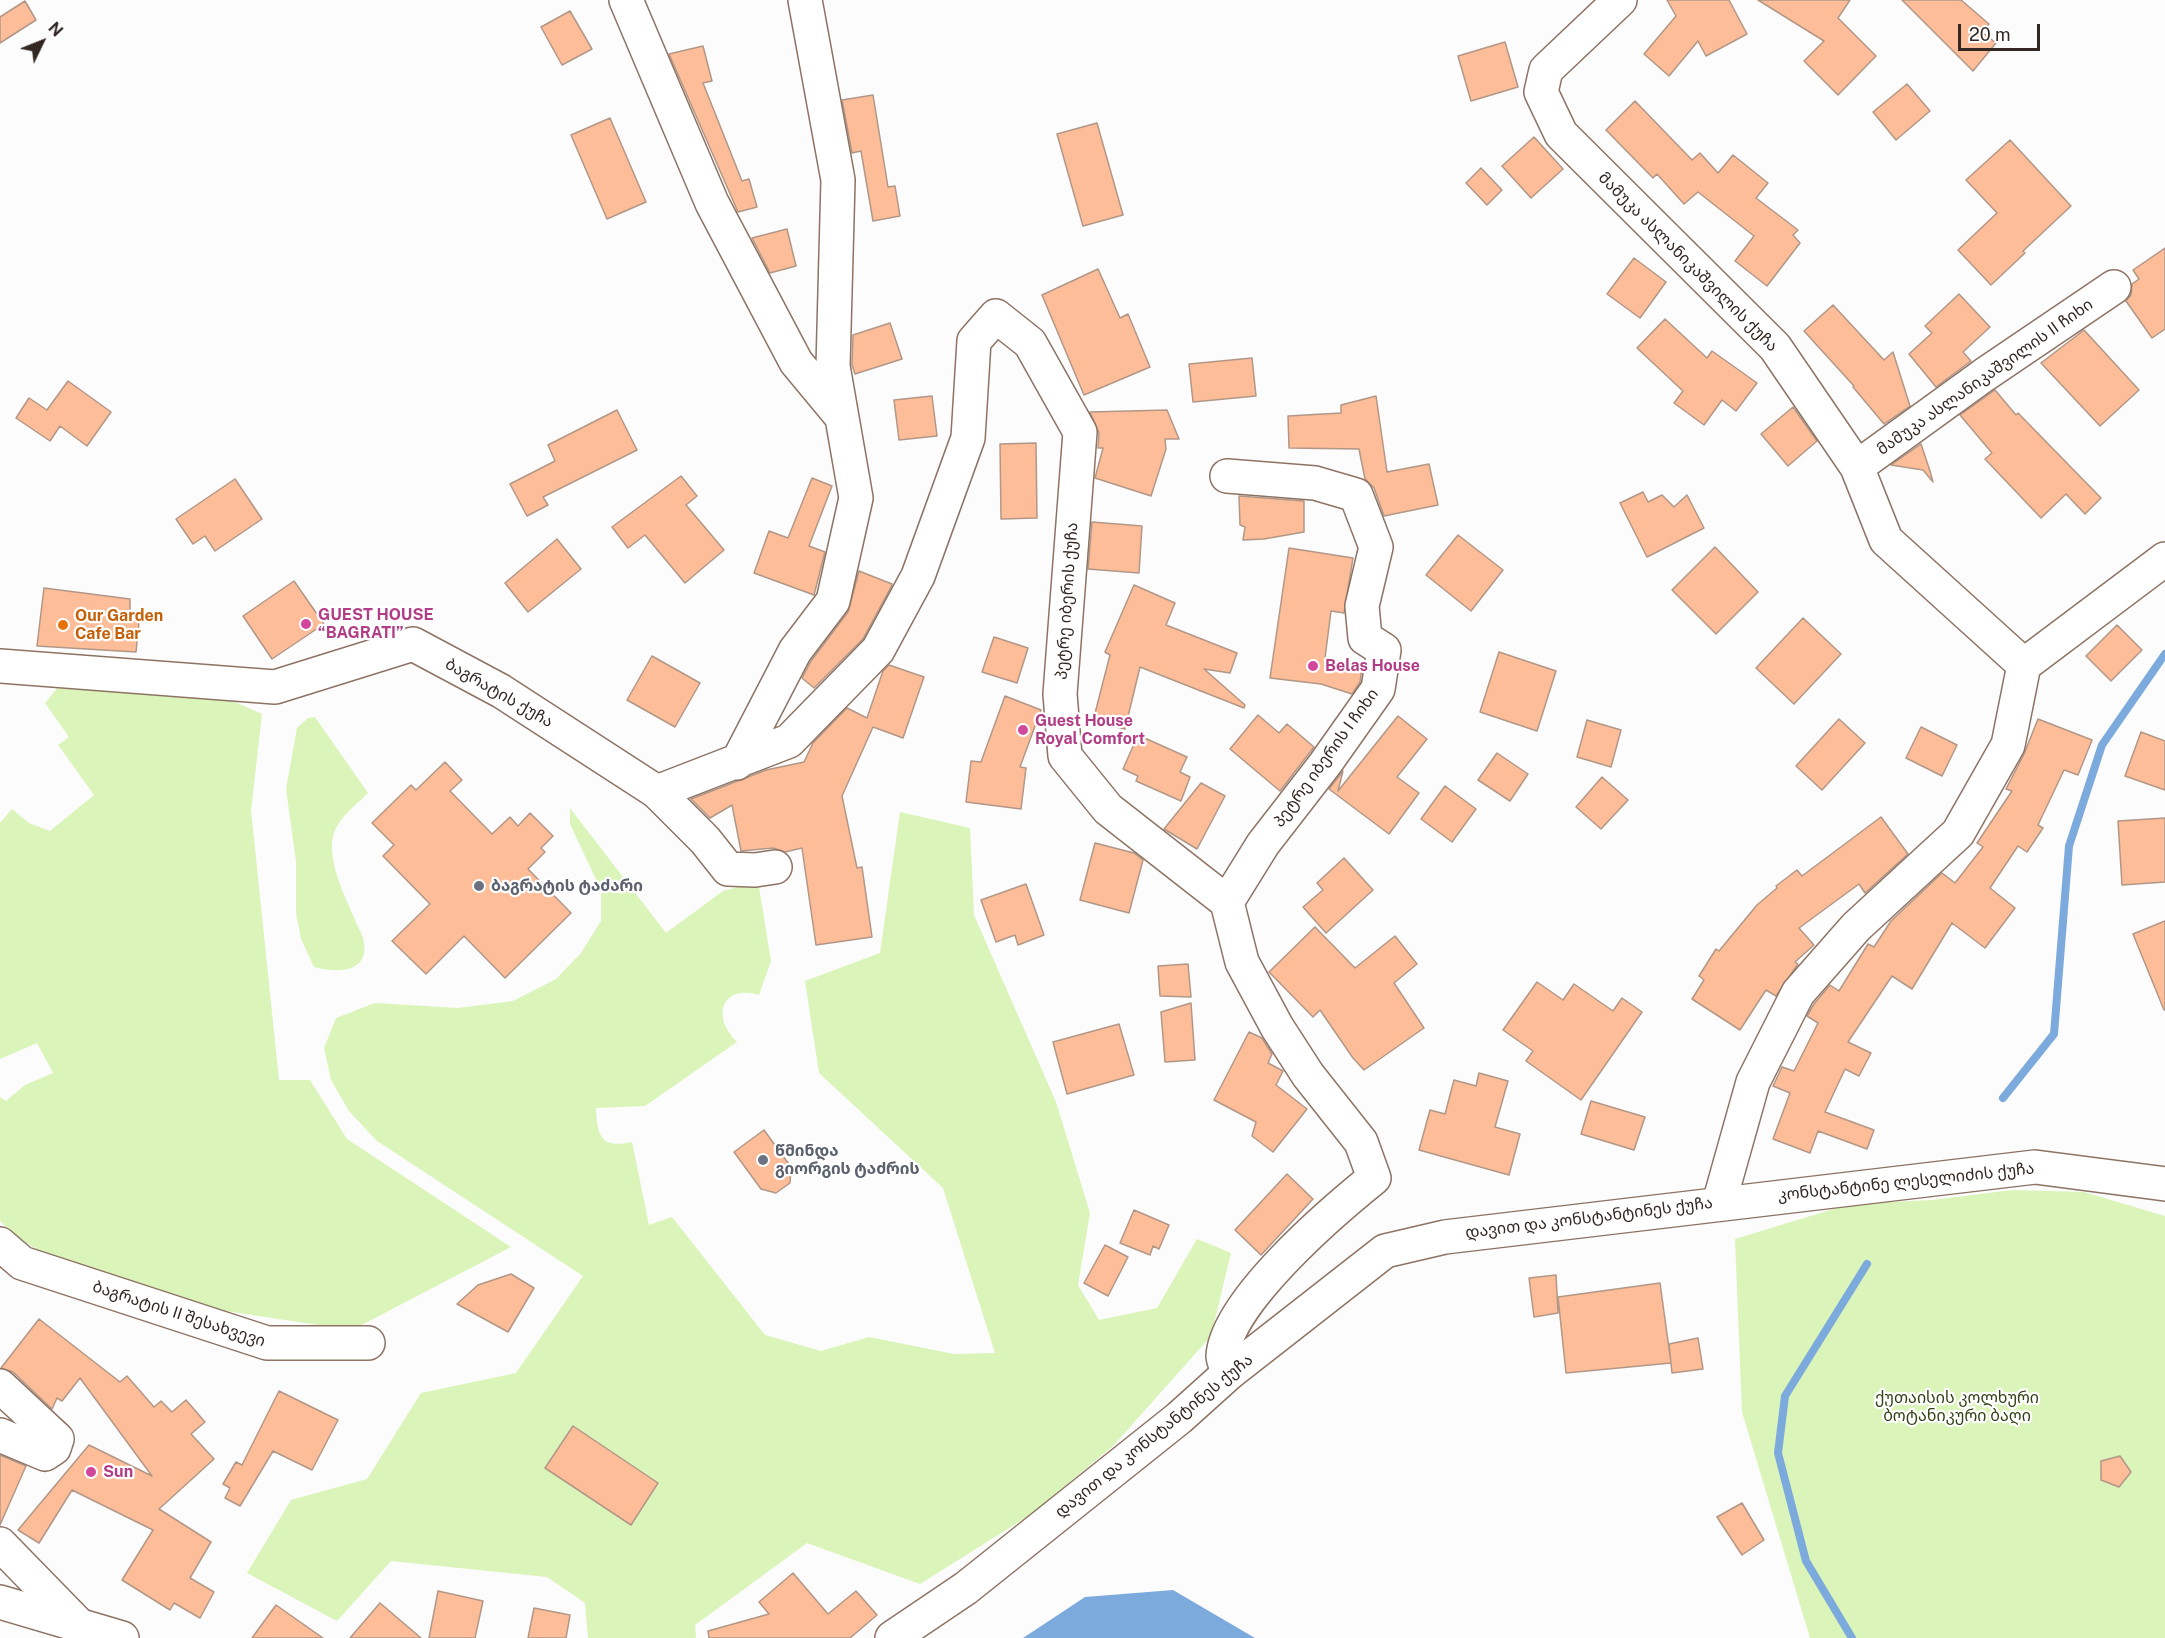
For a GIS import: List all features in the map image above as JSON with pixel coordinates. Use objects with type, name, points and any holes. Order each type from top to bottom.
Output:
[{"type":"street","points":[[626,0],[712,203],[796,362],[840,415]]},
{"type":"street","points":[[737,763],[795,651],[833,601],[856,498],[833,366],[838,180],[805,0]]},
{"type":"street","name":"მამუკა ასლანიკაშვილის ქუჩა","points":[[1620,0],[1546,70],[1541,92],[1561,134],[1775,347],[1857,467],[1886,540],[2024,664]]},
{"type":"street","name":"მამუკა ასლანიკაშვილის II ჩიხი","points":[[1857,467],[1984,375],[2114,287]]},
{"type":"street","name":"პეტრე იბერის ქუჩა","points":[[657,792],[789,741],[878,650],[918,576],[968,438],[974,341],[996,315],[1030,343],[1080,432],[1060,694],[1065,756],[1108,809],[1227,902]]},
{"type":"street","name":"პეტრე იბერის I ჩიხი","points":[[1227,476],[1315,483],[1356,495],[1376,547],[1362,606],[1365,638],[1384,650],[1378,689],[1325,764],[1263,844],[1227,902]]},
{"type":"street","points":[[2024,664],[2165,559]]},
{"type":"street","name":"ბაგრატის ქუჩა","points":[[0,666],[275,687],[413,644],[501,691],[657,792],[705,840],[728,869],[755,870],[775,867]]},
{"type":"street","name":"დავით და კონსტანტინეს ქუჩა","points":[[892,1638],[966,1588],[1170,1426],[1229,1373],[1385,1251],[1445,1237],[1719,1203],[1753,1082],[1798,993],[1856,927],[1958,833],[2008,745],[2024,664]]},
{"type":"street","points":[[1227,902],[1242,962],[1277,1027],[1308,1075],[1361,1142],[1374,1178],[1308,1236],[1265,1281],[1234,1322],[1223,1357],[1229,1373]]},
{"type":"street","name":"კონსტანტინე ლესელიძის ქუჩა","points":[[1719,1203],[2035,1167],[2165,1184]]},
{"type":"street","name":"ბაგრატის II შესახვევი","points":[[0,1244],[22,1263],[267,1343],[368,1343]]},
{"type":"street","points":[[0,1386],[57,1439],[54,1448],[45,1454],[0,1435]]},
{"type":"street","points":[[0,1544],[80,1626]]},
{"type":"street","points":[[0,1602],[122,1638]]},
{"type":"green space","points":[[63,681],[226,698],[262,714],[251,810],[279,1080],[310,1080],[347,1139],[511,1247],[352,1330],[205,1308],[86,1279],[15,1236],[0,1221],[0,1097],[6,1101],[25,1085],[53,1073],[37,1043],[0,1059],[0,823],[12,809],[29,823],[50,831],[94,795],[58,745],[69,737],[45,703]]},
{"type":"green space","points":[[315,717],[368,793],[339,822],[332,845],[343,893],[364,942],[364,953],[361,960],[349,969],[331,970],[314,967],[301,939],[296,913],[296,861],[286,789],[297,728],[308,718]]},
{"type":"green space","points":[[570,808],[666,933],[723,891],[758,881],[771,961],[759,995],[737,994],[724,1004],[724,1022],[737,1042],[645,1106],[596,1108],[600,1133],[607,1142],[622,1144],[632,1142],[649,1225],[672,1217],[765,1335],[821,1351],[869,1337],[954,1354],[995,1353],[943,1188],[819,1073],[805,981],[880,953],[900,812],[970,828],[974,915],[1056,1102],[1090,1213],[1078,1285],[1099,1320],[1157,1308],[1197,1239],[1231,1253],[1211,1336],[1113,1446],[1030,1515],[920,1584],[807,1543],[695,1625],[696,1638],[588,1638],[585,1603],[547,1577],[391,1561],[337,1621],[247,1573],[291,1500],[367,1479],[421,1393],[516,1373],[583,1276],[377,1141],[349,1111],[331,1080],[324,1048],[336,1018],[375,1003],[458,1008],[513,1001],[556,979],[581,953],[601,921],[601,890],[570,824]]},
{"type":"green space","name":"ქუთაისის კოლხური ბოტანიკური ბაღი","points":[[2012,1190],[2084,1192],[2165,1216],[2165,1638],[1810,1638],[1742,1412],[1735,1239],[1850,1204],[1932,1200]]},
{"type":"water","points":[[1173,1590],[1255,1638],[1023,1638],[1085,1597]]},
{"type":"building","points":[[1667,0],[1729,0],[1747,34],[1706,56],[1698,41],[1669,76],[1644,54],[1676,16]]},
{"type":"building","points":[[1758,0],[1850,0],[1838,18],[1876,56],[1838,95],[1804,61],[1824,41]]},
{"type":"building","points":[[1902,0],[1961,0],[1989,24],[1982,32],[1996,43],[1973,71]]},
{"type":"building","points":[[25,1],[36,20],[0,43],[0,17]]},
{"type":"building","points":[[570,11],[592,49],[562,65],[541,27]]},
{"type":"building","points":[[1505,42],[1518,87],[1471,101],[1458,56]]},
{"type":"building","points":[[703,46],[712,81],[703,83],[742,181],[749,179],[757,207],[738,212],[669,54]]},
{"type":"building","points":[[1907,84],[1930,111],[1896,140],[1873,112]]},
{"type":"building","points":[[873,95],[888,187],[895,186],[900,216],[873,221],[861,151],[852,153],[842,100]]},
{"type":"building","points":[[1635,101],[1692,160],[1700,153],[1718,173],[1733,155],[1768,183],[1756,198],[1798,230],[1793,235],[1800,243],[1767,286],[1735,261],[1754,236],[1698,192],[1684,204],[1657,174],[1653,178],[1606,130]]},
{"type":"building","points":[[610,118],[646,202],[607,219],[571,135]]},
{"type":"building","points":[[1097,123],[1123,215],[1083,226],[1057,134]]},
{"type":"building","points":[[1534,137],[1563,169],[1531,198],[1502,166]]},
{"type":"building","points":[[2010,140],[2071,206],[1991,285],[1958,250],[1997,213],[1966,180]]},
{"type":"building","points":[[1481,168],[1502,190],[1487,205],[1466,183]]},
{"type":"building","points":[[787,229],[796,266],[770,273],[752,238]]},
{"type":"building","points":[[2165,248],[2165,329],[2152,338],[2126,301],[2131,295],[2132,284],[2139,279],[2133,270]]},
{"type":"building","points":[[1634,258],[1666,282],[1640,318],[1607,294]]},
{"type":"building","points":[[1098,269],[1120,318],[1128,314],[1150,367],[1084,395],[1042,295]]},
{"type":"building","points":[[1959,294],[1990,327],[1963,352],[1971,361],[1936,387],[1909,354],[1932,333],[1925,326]]},
{"type":"building","points":[[1833,305],[1884,360],[1893,352],[1910,406],[1884,424],[1854,386],[1804,331]]},
{"type":"building","points":[[1665,319],[1707,358],[1712,351],[1757,383],[1736,411],[1722,400],[1704,425],[1674,403],[1683,391],[1637,348]]},
{"type":"building","points":[[890,323],[902,359],[855,374],[852,365],[853,335]]},
{"type":"building","points":[[2084,330],[2139,390],[2100,426],[2041,363]]},
{"type":"building","points":[[1252,358],[1256,396],[1193,402],[1189,364]]},
{"type":"building","points":[[68,381],[111,412],[87,446],[60,426],[50,441],[16,418],[29,398],[47,410]]},
{"type":"building","points":[[1995,390],[2016,415],[2018,413],[2101,498],[2085,514],[2066,494],[2041,518],[1985,459],[1992,453],[1960,415]]},
{"type":"building","points":[[932,396],[937,436],[899,440],[894,400]]},
{"type":"building","points":[[1376,396],[1387,472],[1429,464],[1438,505],[1384,516],[1374,488],[1365,479],[1359,449],[1289,448],[1288,416],[1341,413],[1341,405]]},
{"type":"building","points":[[1793,407],[1817,441],[1788,466],[1761,434]]},
{"type":"building","points":[[617,410],[637,450],[543,497],[548,505],[527,516],[510,484],[555,461],[548,445]]},
{"type":"building","points":[[1167,410],[1179,439],[1165,439],[1166,449],[1151,496],[1095,478],[1103,448],[1098,448],[1099,433],[1090,412]]},
{"type":"building","points":[[1036,443],[1037,518],[1001,519],[1000,444]]},
{"type":"building","points":[[1921,444],[1933,482],[1923,470],[1891,465]]},
{"type":"building","points":[[681,476],[697,496],[686,505],[724,550],[685,583],[645,535],[628,548],[612,527]]},
{"type":"building","points":[[812,478],[832,486],[809,546],[825,552],[814,595],[754,573],[769,531],[788,538]]},
{"type":"building","points":[[235,479],[262,519],[215,551],[205,536],[193,544],[176,519]]},
{"type":"building","points":[[1643,492],[1648,502],[1662,495],[1674,507],[1687,495],[1704,528],[1647,557],[1620,503]]},
{"type":"building","points":[[1239,496],[1304,501],[1304,532],[1243,540],[1245,527],[1240,525]]},
{"type":"building","points":[[1092,522],[1142,526],[1139,573],[1088,569]]},
{"type":"building","points":[[1458,535],[1503,570],[1471,611],[1426,575]]},
{"type":"building","points":[[557,539],[581,569],[528,612],[505,583]]},
{"type":"building","points":[[1715,547],[1758,592],[1716,634],[1672,590]]},
{"type":"building","points":[[1289,548],[1353,558],[1344,613],[1331,611],[1325,658],[1362,668],[1360,682],[1352,694],[1321,684],[1270,678]]},
{"type":"building","points":[[859,571],[892,584],[891,587],[863,639],[814,688],[802,678],[811,661],[848,612]]},
{"type":"building","points":[[294,581],[324,624],[272,659],[243,616]]},
{"type":"building","points":[[1134,585],[1175,603],[1166,625],[1237,653],[1230,673],[1204,669],[1245,705],[1244,708],[1140,667],[1125,729],[1093,721],[1110,655],[1105,652]]},
{"type":"building","points":[[44,588],[130,599],[130,611],[140,612],[136,652],[37,646]]},
{"type":"building","points":[[1803,618],[1841,654],[1794,704],[1756,668]]},
{"type":"building","points":[[2117,625],[2142,650],[2111,681],[2086,656]]},
{"type":"building","points":[[994,637],[1028,648],[1017,683],[982,672]]},
{"type":"building","points":[[1499,652],[1556,671],[1537,731],[1480,712]]},
{"type":"building","points":[[652,656],[700,683],[675,727],[627,700]]},
{"type":"building","points":[[889,665],[924,677],[903,738],[873,727],[842,796],[857,868],[862,867],[872,937],[816,945],[802,848],[785,852],[773,848],[741,851],[732,805],[710,818],[691,799],[766,770],[804,762],[813,743],[847,708],[867,718],[883,671]]},
{"type":"building","points":[[1005,696],[1041,710],[1020,767],[1026,768],[1021,809],[966,802],[971,761],[981,762]]},
{"type":"building","points":[[1258,715],[1279,733],[1287,724],[1314,747],[1280,791],[1230,749]]},
{"type":"building","points":[[1398,716],[1427,739],[1397,777],[1419,793],[1389,834],[1329,789],[1343,771],[1338,791]]},
{"type":"building","points":[[1839,719],[1865,743],[1822,790],[1796,766]]},
{"type":"building","points":[[2038,719],[2092,740],[2078,775],[2064,770],[2038,825],[2043,828],[2027,852],[2018,846],[1990,888],[2015,908],[1985,948],[1952,923],[1912,989],[1892,976],[1848,1042],[1871,1053],[1859,1076],[1845,1069],[1825,1112],[1874,1130],[1867,1149],[1818,1131],[1810,1153],[1773,1139],[1790,1093],[1773,1086],[1782,1067],[1794,1071],[1818,1023],[1807,1016],[1814,1004],[1830,985],[1839,991],[1868,944],[1874,947],[1891,921],[1942,873],[1955,883],[1983,847],[1977,843],[2012,791],[2006,789],[2024,754]]},
{"type":"building","points":[[1587,720],[1621,730],[1611,767],[1577,757]]},
{"type":"building","points":[[1921,727],[1957,745],[1942,776],[1906,758]]},
{"type":"building","points":[[2141,732],[2165,741],[2165,790],[2125,776]]},
{"type":"building","points":[[1138,735],[1187,757],[1180,772],[1190,777],[1181,801],[1136,781],[1138,776],[1123,769]]},
{"type":"building","points":[[1497,753],[1528,774],[1510,801],[1478,780]]},
{"type":"building","name":"ბაგრატის ტაძარი","points":[[445,762],[462,780],[450,791],[492,834],[510,817],[518,826],[530,813],[553,836],[541,848],[545,852],[528,869],[571,913],[505,978],[464,936],[426,974],[392,941],[430,904],[383,856],[394,845],[372,823],[411,785],[416,790]]},
{"type":"building","points":[[1602,777],[1628,800],[1601,829],[1576,807]]},
{"type":"building","points":[[1201,783],[1225,796],[1197,849],[1164,829]]},
{"type":"building","points":[[1445,786],[1476,809],[1452,842],[1421,819]]},
{"type":"building","points":[[1881,817],[1908,854],[1865,893],[1859,884],[1799,928],[1814,945],[1795,962],[1798,964],[1776,996],[1766,990],[1740,1030],[1692,999],[1704,980],[1699,976],[1716,949],[1719,951],[1757,905],[1777,888],[1776,886],[1797,870],[1802,876]]},
{"type":"building","points":[[2165,818],[2165,882],[2122,885],[2118,821]]},
{"type":"building","points":[[1095,843],[1134,853],[1143,860],[1129,913],[1080,900]]},
{"type":"building","points":[[1344,858],[1373,890],[1326,933],[1303,907],[1323,890],[1317,883]]},
{"type":"building","points":[[1026,884],[1044,935],[1018,945],[1015,935],[996,942],[981,900]]},
{"type":"building","points":[[2165,921],[2165,1010],[2164,1010],[2133,934]]},
{"type":"building","points":[[1315,927],[1355,968],[1395,936],[1417,964],[1394,983],[1424,1028],[1364,1070],[1320,1010],[1313,1017],[1269,972]]},
{"type":"building","points":[[1188,964],[1191,997],[1160,996],[1158,966]]},
{"type":"building","points":[[1537,982],[1563,1000],[1574,984],[1613,1011],[1622,998],[1642,1012],[1581,1100],[1526,1061],[1533,1051],[1503,1030]]},
{"type":"building","points":[[1191,1003],[1195,1060],[1165,1062],[1161,1012]]},
{"type":"building","points":[[1119,1024],[1134,1075],[1067,1094],[1053,1042]]},
{"type":"building","points":[[1249,1032],[1262,1038],[1272,1054],[1268,1063],[1283,1071],[1276,1085],[1307,1109],[1273,1152],[1252,1136],[1256,1122],[1214,1100]]},
{"type":"building","points":[[1479,1073],[1508,1081],[1495,1127],[1520,1134],[1509,1175],[1419,1150],[1430,1110],[1445,1114],[1454,1080],[1476,1086]]},
{"type":"building","points":[[1591,1101],[1645,1117],[1634,1150],[1581,1134]]},
{"type":"building","name":"წმინდა გიორგის ტაძრის","points":[[764,1130],[791,1167],[790,1183],[776,1193],[761,1189],[734,1152]]},
{"type":"building","points":[[1287,1174],[1313,1199],[1261,1255],[1235,1230]]},
{"type":"building","points":[[1134,1210],[1169,1225],[1159,1249],[1153,1246],[1150,1255],[1120,1243]]},
{"type":"building","points":[[1105,1245],[1128,1257],[1108,1296],[1084,1283]]},
{"type":"building","points":[[511,1274],[534,1288],[508,1332],[457,1304],[478,1285]]},
{"type":"building","points":[[1556,1275],[1558,1313],[1534,1317],[1529,1278]]},
{"type":"building","points":[[1660,1283],[1671,1363],[1566,1373],[1558,1297]]},
{"type":"building","points":[[39,1319],[120,1382],[127,1376],[154,1407],[161,1401],[172,1412],[186,1400],[205,1422],[191,1434],[214,1459],[159,1509],[211,1542],[190,1578],[214,1592],[200,1618],[174,1603],[170,1610],[122,1580],[153,1530],[72,1490],[39,1543],[18,1530],[89,1445],[152,1476],[80,1378],[62,1401],[57,1398],[52,1409],[13,1372],[1,1368]]},
{"type":"building","points":[[1698,1338],[1703,1369],[1672,1373],[1669,1344]]},
{"type":"building","points":[[279,1391],[338,1420],[312,1470],[273,1451],[240,1506],[225,1498],[230,1488],[223,1484],[236,1462],[242,1465]]},
{"type":"building","points":[[573,1426],[658,1483],[631,1525],[545,1468]]},
{"type":"building","points":[[0,1455],[26,1466],[0,1525]]},
{"type":"building","points":[[2120,1456],[2131,1472],[2119,1487],[2101,1480],[2101,1461]]},
{"type":"building","points":[[1742,1503],[1764,1540],[1742,1555],[1717,1517]]},
{"type":"building","points":[[793,1573],[828,1614],[856,1591],[877,1615],[850,1638],[709,1638],[708,1631],[769,1614],[759,1602]]},
{"type":"building","points":[[438,1591],[483,1601],[475,1638],[429,1638]]},
{"type":"building","points":[[380,1603],[421,1638],[350,1638]]},
{"type":"building","points":[[276,1605],[323,1638],[252,1638]]},
{"type":"building","points":[[534,1608],[570,1615],[566,1638],[528,1638]]},
{"type":"waterway","points":[[2003,1098],[2054,1034],[2069,846],[2102,745],[2165,654]]},
{"type":"waterway","points":[[1852,1638],[1806,1561],[1778,1453],[1785,1396],[1867,1264]]},
{"type":"place","name":"GUEST HOUSE “BAGRATI”","points":[[306,624]]},
{"type":"place","name":"Our Garden Cafe Bar","points":[[63,625]]},
{"type":"place","name":"Belas House","points":[[1313,666]]},
{"type":"place","name":"Guest House Royal Comfort","points":[[1023,730]]},
{"type":"place","name":"ბაგრატის ტაძარი","points":[[479,886]]},
{"type":"place","name":"წმინდა გიორგის ტაძრის","points":[[763,1160]]},
{"type":"place","name":"Sun","points":[[91,1472]]}]
